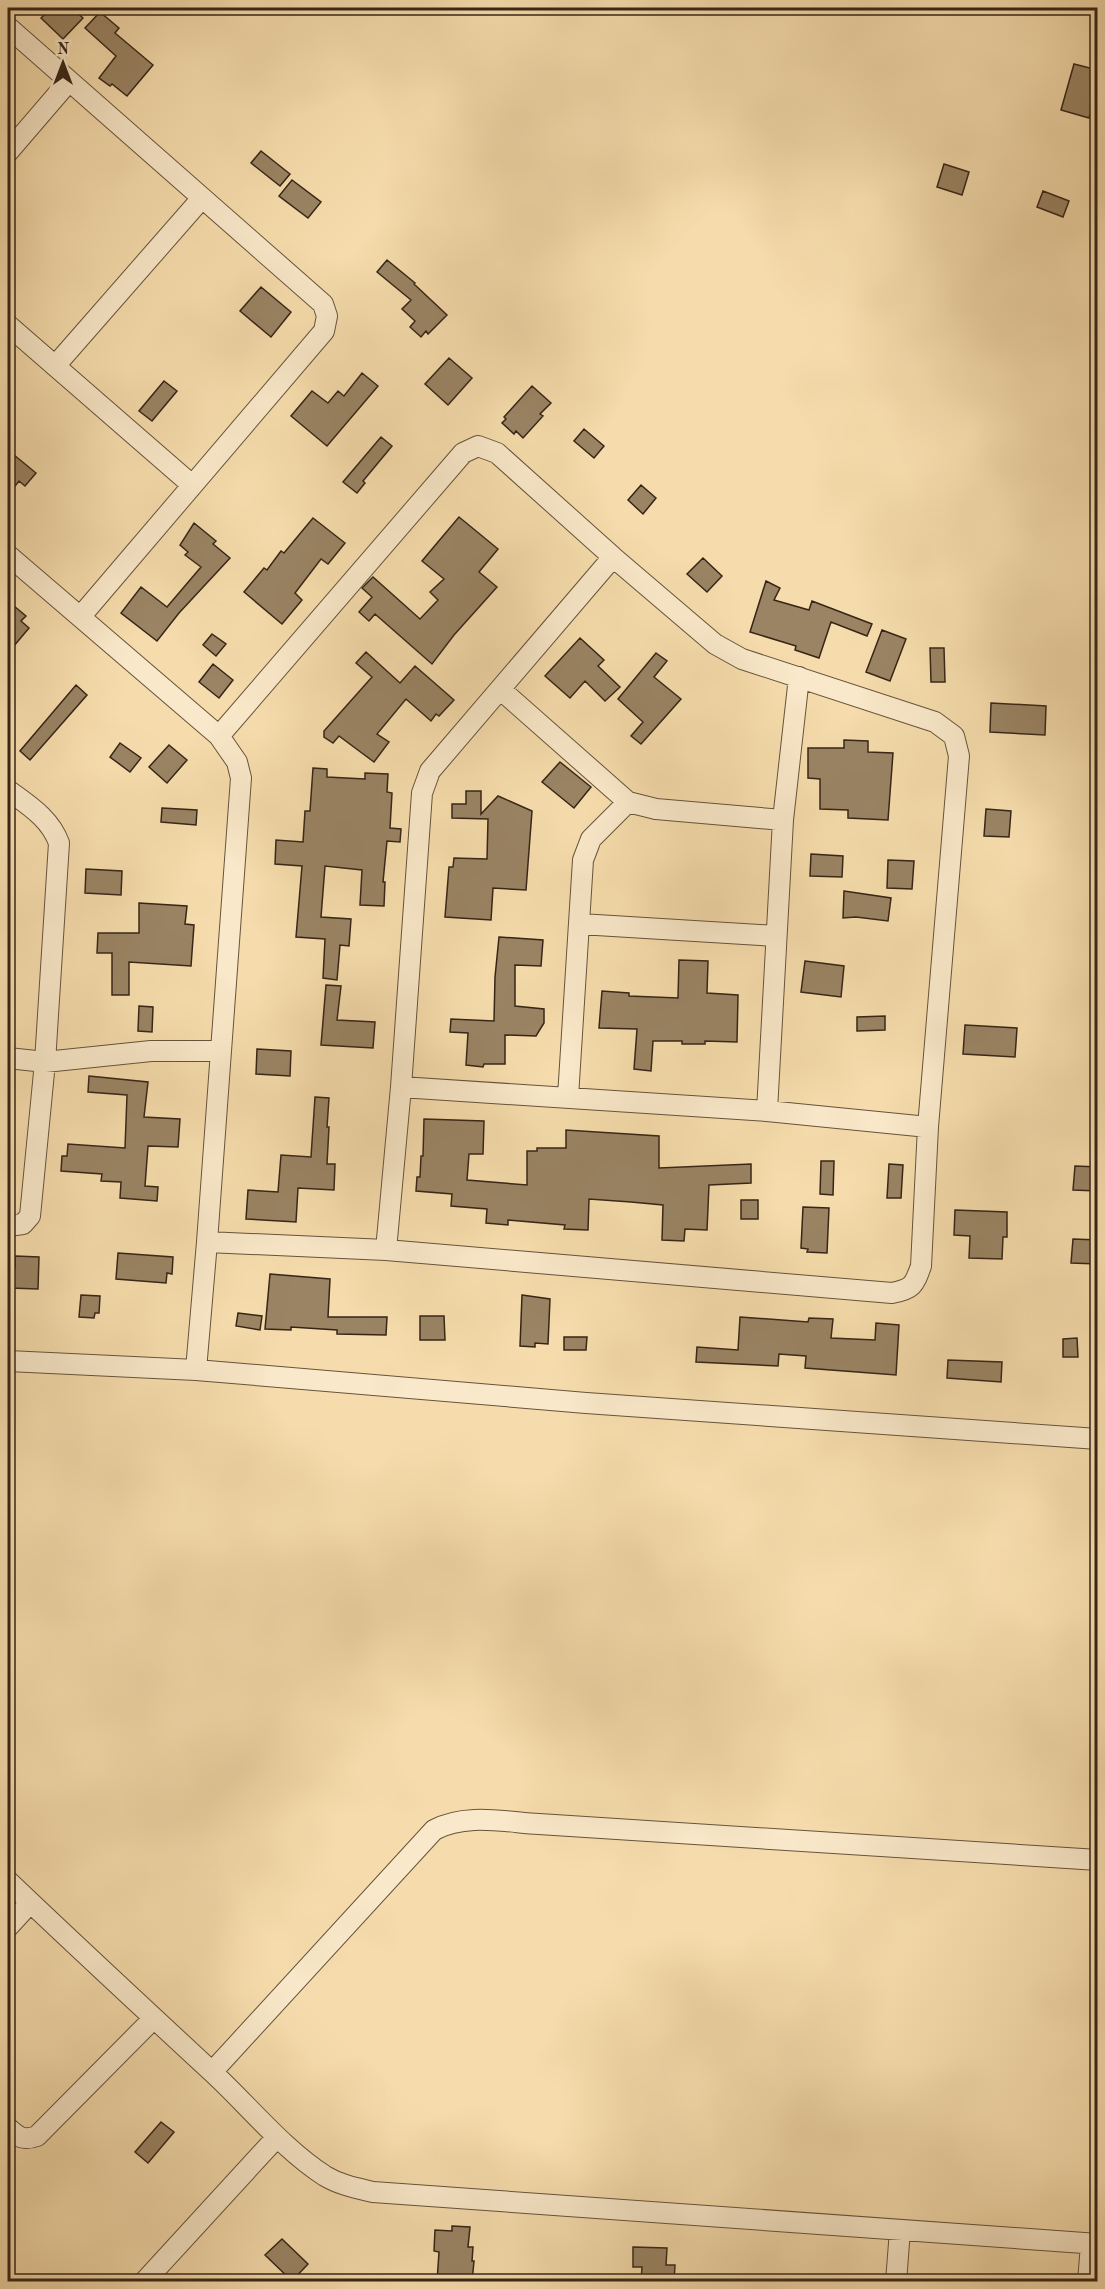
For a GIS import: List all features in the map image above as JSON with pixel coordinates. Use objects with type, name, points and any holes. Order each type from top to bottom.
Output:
[{"type":"street","points":[[8,27],[323,304],[327,316],[324,331],[81,616]]},
{"type":"street","points":[[8,152],[69,81]]},
{"type":"street","points":[[55,366],[202,198]]},
{"type":"street","points":[[8,325],[192,485]]},
{"type":"street","points":[[207,1242],[386,1250],[892,1293],[907,1290],[915,1283],[921,1266],[928,1127],[959,756],[954,736],[935,722],[742,659],[715,644],[497,453],[478,446],[463,453],[219,736]]},
{"type":"street","points":[[8,555],[219,736],[237,762],[241,778],[196,1370]]},
{"type":"street","points":[[386,1250],[401,1087],[422,793],[430,771],[613,557]]},
{"type":"street","points":[[767,1111],[783,820],[799,677]]},
{"type":"street","points":[[500,689],[628,802],[656,809],[783,820]]},
{"type":"street","points":[[8,790],[44,818],[54,829],[59,843],[45,1062],[30,1216],[22,1224],[8,1226]]},
{"type":"street","points":[[568,1097],[583,860],[591,839],[628,802]]},
{"type":"street","points":[[580,924],[776,936]]},
{"type":"street","points":[[8,1058],[45,1062],[151,1050],[220,1051]]},
{"type":"street","points":[[401,1087],[767,1111],[928,1127]]},
{"type":"street","points":[[8,1361],[196,1370],[668,1410],[1098,1439]]},
{"type":"street","points":[[212,2072],[434,1830],[448,1822],[461,1820],[539,1824],[1098,1860]]},
{"type":"street","points":[[8,1881],[212,2072],[277,2137],[325,2176],[342,2185],[373,2192],[1094,2244],[1088,2282]]},
{"type":"street","points":[[8,1927],[30,1903]]},
{"type":"street","points":[[8,2128],[18,2138],[28,2139],[37,2136],[153,2019]]},
{"type":"street","points":[[144,2281],[277,2137]]},
{"type":"street","points":[[896,2282],[900,2230]]},
{"type":"building","points":[[52,8],[72,8],[83,18],[63,39],[41,18]]},
{"type":"building","points":[[100,12],[119,28],[115,33],[153,65],[127,96],[112,84],[110,86],[99,78],[116,56],[85,28]]},
{"type":"building","points":[[1074,64],[1098,70],[1098,87],[1089,118],[1061,110]]},
{"type":"building","points":[[261,151],[290,174],[280,186],[251,163]]},
{"type":"building","points":[[944,164],[969,172],[962,195],[937,187]]},
{"type":"building","points":[[292,180],[321,202],[308,218],[279,196]]},
{"type":"building","points":[[1043,191],[1069,201],[1063,217],[1037,207]]},
{"type":"building","points":[[387,260],[415,283],[447,315],[428,334],[426,331],[421,337],[410,327],[415,321],[402,309],[411,300],[377,272]]},
{"type":"building","points":[[261,287],[291,312],[271,337],[240,311]]},
{"type":"building","points":[[449,358],[472,378],[448,405],[425,384]]},
{"type":"building","points":[[362,373],[378,386],[327,446],[291,416],[312,391],[328,403],[338,391],[344,396]]},
{"type":"building","points":[[164,381],[177,391],[152,421],[139,411]]},
{"type":"building","points":[[532,386],[551,403],[540,414],[543,416],[523,438],[516,431],[514,434],[502,423],[506,419],[504,417]]},
{"type":"building","points":[[584,429],[604,446],[594,458],[574,441]]},
{"type":"building","points":[[381,437],[392,446],[363,481],[365,483],[357,493],[343,482]]},
{"type":"building","points":[[8,450],[36,473],[25,486],[19,481],[8,495]]},
{"type":"building","points":[[641,485],[656,498],[643,514],[628,500]]},
{"type":"building","points":[[459,517],[498,549],[479,572],[497,587],[454,635],[432,664],[375,614],[369,621],[359,612],[372,597],[362,588],[373,577],[420,619],[438,600],[430,592],[444,579],[422,561]]},
{"type":"building","points":[[313,518],[345,543],[328,564],[321,559],[295,593],[302,600],[282,624],[244,592],[264,568],[267,570],[281,551],[284,553]]},
{"type":"building","points":[[194,523],[216,541],[213,544],[230,558],[179,613],[157,641],[121,613],[141,587],[167,607],[201,567],[185,555],[188,552],[180,545]]},
{"type":"building","points":[[703,558],[722,576],[707,592],[687,574]]},
{"type":"building","points":[[766,581],[780,588],[774,600],[809,610],[812,601],[872,624],[867,636],[831,622],[819,658],[795,650],[796,646],[750,632]]},
{"type":"building","points":[[8,601],[26,616],[21,621],[29,628],[8,653]]},
{"type":"building","points":[[882,630],[906,639],[890,681],[866,672]]},
{"type":"building","points":[[212,634],[226,644],[216,656],[203,645]]},
{"type":"building","points":[[580,638],[604,660],[598,666],[620,687],[605,701],[585,681],[570,698],[545,676]]},
{"type":"building","points":[[930,648],[944,648],[945,682],[931,682]]},
{"type":"building","points":[[366,652],[400,683],[415,666],[454,700],[431,721],[406,699],[377,734],[389,742],[374,762],[339,736],[333,743],[324,737],[324,731],[372,677],[356,663]]},
{"type":"building","points":[[656,653],[667,661],[654,677],[681,699],[641,744],[631,736],[643,722],[618,699]]},
{"type":"building","points":[[213,664],[233,680],[219,698],[199,682]]},
{"type":"building","points":[[76,685],[87,695],[30,760],[20,751]]},
{"type":"building","points":[[991,703],[1046,706],[1045,735],[990,732]]},
{"type":"building","points":[[844,740],[868,741],[868,752],[893,753],[888,820],[848,818],[848,810],[820,809],[820,779],[808,778],[808,748],[844,748]]},
{"type":"building","points":[[120,743],[141,758],[130,772],[110,757]]},
{"type":"building","points":[[169,745],[187,760],[167,783],[149,767]]},
{"type":"building","points":[[560,762],[591,787],[574,808],[542,782]]},
{"type":"building","points":[[313,768],[327,769],[327,777],[365,779],[365,773],[388,774],[387,792],[392,793],[390,828],[401,829],[400,842],[387,841],[383,882],[385,882],[384,906],[360,905],[362,870],[325,866],[321,917],[351,919],[349,946],[340,945],[337,980],[323,978],[325,939],[296,937],[302,866],[275,864],[276,840],[303,842],[305,811],[310,811]]},
{"type":"building","points":[[466,791],[481,791],[481,814],[498,796],[532,811],[526,890],[493,888],[491,920],[445,917],[449,867],[453,867],[454,858],[487,859],[488,819],[452,818],[452,804],[466,804]]},
{"type":"building","points":[[162,808],[197,810],[196,825],[161,822]]},
{"type":"building","points":[[986,809],[1011,811],[1009,837],[984,836]]},
{"type":"building","points":[[811,854],[843,856],[842,877],[810,876]]},
{"type":"building","points":[[888,860],[914,861],[912,889],[887,888]]},
{"type":"building","points":[[86,869],[122,871],[121,895],[85,893]]},
{"type":"building","points":[[844,891],[891,898],[888,921],[856,917],[843,918]]},
{"type":"building","points":[[139,903],[187,906],[185,924],[194,925],[191,966],[129,962],[129,995],[112,995],[112,953],[97,953],[98,933],[139,933]]},
{"type":"building","points":[[499,937],[543,940],[541,966],[515,965],[515,1006],[544,1009],[544,1023],[536,1036],[505,1035],[505,1064],[484,1064],[483,1067],[466,1065],[468,1033],[450,1032],[451,1019],[494,1021]]},
{"type":"building","points":[[679,960],[708,961],[707,993],[738,995],[737,1042],[705,1041],[705,1044],[682,1044],[682,1041],[653,1041],[651,1071],[634,1069],[637,1029],[599,1028],[602,991],[629,993],[629,996],[678,998]]},
{"type":"building","points":[[805,961],[844,966],[841,997],[801,992]]},
{"type":"building","points":[[326,985],[341,986],[337,1020],[375,1022],[373,1048],[321,1045]]},
{"type":"building","points":[[139,1006],[153,1007],[152,1032],[138,1031]]},
{"type":"building","points":[[885,1016],[885,1030],[857,1031],[857,1017]]},
{"type":"building","points":[[965,1025],[1017,1028],[1015,1057],[963,1054]]},
{"type":"building","points":[[257,1049],[291,1051],[290,1076],[256,1074]]},
{"type":"building","points":[[89,1076],[148,1082],[144,1117],[180,1119],[178,1147],[148,1146],[145,1186],[158,1187],[157,1201],[120,1198],[121,1182],[101,1181],[102,1174],[61,1171],[62,1156],[67,1156],[68,1144],[125,1148],[127,1095],[88,1092]]},
{"type":"building","points":[[315,1097],[329,1098],[327,1164],[335,1164],[334,1190],[298,1188],[296,1222],[246,1219],[248,1190],[278,1192],[281,1155],[311,1157]]},
{"type":"building","points":[[424,1119],[484,1121],[483,1154],[469,1154],[467,1180],[527,1185],[527,1151],[537,1151],[537,1148],[566,1148],[566,1130],[659,1136],[659,1168],[751,1164],[751,1183],[709,1185],[707,1230],[685,1229],[684,1241],[662,1240],[663,1205],[631,1202],[589,1199],[588,1230],[564,1229],[565,1225],[508,1220],[508,1225],[486,1223],[487,1209],[451,1206],[452,1194],[416,1191],[417,1177],[420,1177],[421,1156],[423,1156]]},
{"type":"building","points":[[821,1161],[834,1161],[833,1195],[820,1194]]},
{"type":"building","points":[[889,1164],[903,1165],[901,1198],[887,1198]]},
{"type":"building","points":[[1075,1166],[1098,1167],[1098,1191],[1073,1190]]},
{"type":"building","points":[[741,1200],[758,1200],[758,1219],[741,1219]]},
{"type":"building","points":[[803,1207],[829,1208],[827,1253],[807,1252],[808,1249],[801,1248]]},
{"type":"building","points":[[955,1210],[1007,1212],[1007,1237],[1003,1237],[1002,1259],[969,1258],[970,1236],[954,1235]]},
{"type":"building","points":[[1073,1239],[1098,1240],[1098,1264],[1071,1263]]},
{"type":"building","points":[[118,1253],[173,1257],[172,1274],[167,1273],[166,1283],[116,1279]]},
{"type":"building","points":[[15,1256],[39,1257],[38,1289],[10,1288],[11,1268],[15,1268]]},
{"type":"building","points":[[270,1274],[330,1279],[328,1317],[387,1317],[386,1335],[337,1334],[337,1330],[291,1327],[291,1330],[265,1329]]},
{"type":"building","points":[[81,1295],[100,1296],[99,1313],[95,1313],[94,1318],[79,1317]]},
{"type":"building","points":[[522,1295],[550,1299],[548,1344],[535,1343],[535,1347],[520,1346]]},
{"type":"building","points":[[238,1313],[262,1316],[260,1330],[236,1326]]},
{"type":"building","points":[[420,1316],[444,1316],[445,1340],[420,1340]]},
{"type":"building","points":[[740,1317],[808,1322],[809,1318],[833,1319],[831,1338],[875,1340],[876,1323],[899,1325],[896,1375],[805,1368],[806,1356],[779,1354],[778,1366],[696,1362],[697,1347],[738,1350]]},
{"type":"building","points":[[564,1337],[587,1337],[586,1350],[564,1350]]},
{"type":"building","points":[[1077,1338],[1078,1357],[1063,1357],[1063,1339]]},
{"type":"building","points":[[948,1360],[1002,1362],[1001,1382],[947,1378]]},
{"type":"building","points":[[161,2122],[174,2132],[148,2163],[135,2152]]},
{"type":"building","points":[[452,2226],[470,2227],[468,2247],[473,2247],[472,2261],[474,2261],[472,2282],[437,2282],[439,2252],[434,2251],[435,2230],[452,2231]]},
{"type":"building","points":[[282,2239],[308,2264],[292,2281],[265,2255]]},
{"type":"building","points":[[633,2247],[667,2248],[666,2265],[675,2265],[674,2282],[641,2282],[642,2267],[633,2267]]}]
